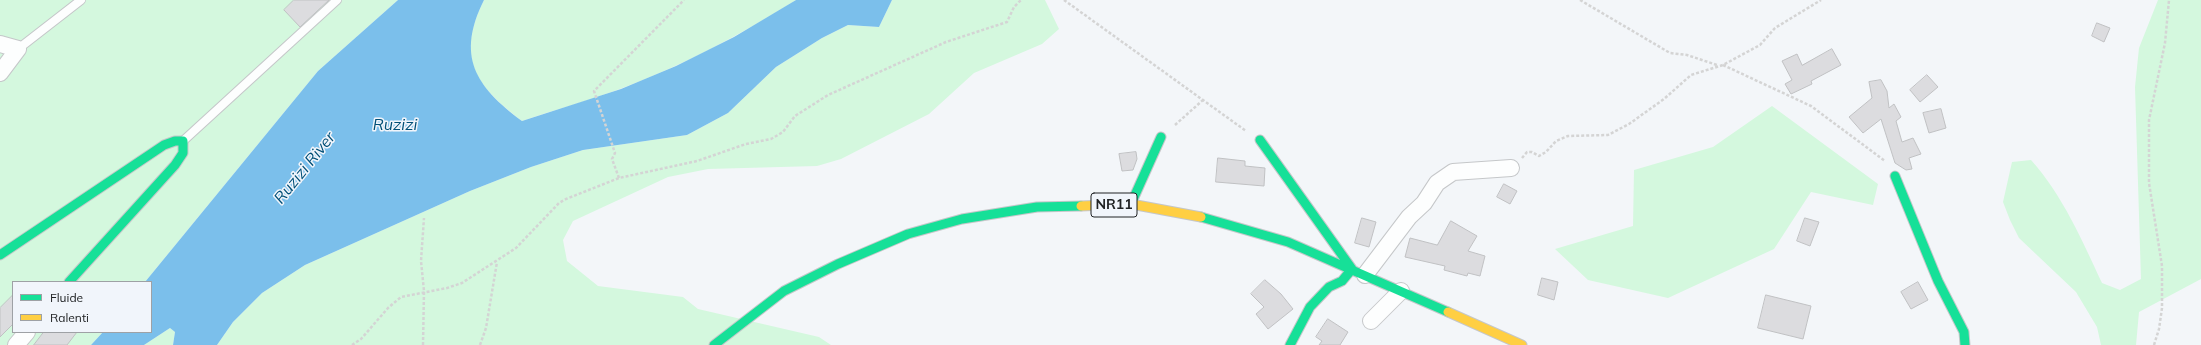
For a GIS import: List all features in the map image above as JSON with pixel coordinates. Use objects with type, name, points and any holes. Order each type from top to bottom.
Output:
[{"type":"main road","points":[[1131,204],[1162,137]]},
{"type":"main road","points":[[1260,140],[1359,272],[1329,287],[1310,307],[1290,345]]},
{"type":"main road","points":[[0,255],[164,145],[175,141],[183,141],[182,154],[175,165],[69,281]]},
{"type":"main road","points":[[1895,176],[1938,281],[1964,332],[1965,345]]},
{"type":"main road","name":"NR11","points":[[714,345],[784,292],[838,264],[908,234],[962,219],[1037,207],[1131,204],[1206,218],[1288,242],[1522,345]]},
{"type":"street","points":[[0,44],[18,49],[0,73]]},
{"type":"street","points":[[1359,272],[1409,217],[1424,204],[1436,183],[1453,172],[1511,168]]},
{"type":"street","points":[[1371,321],[1401,291]]},
{"type":"street","points":[[16,345],[26,333]]},
{"type":"lane","points":[[18,49],[81,0]]},
{"type":"lane","points":[[183,141],[337,0]]},
{"type":"path","points":[[619,178],[612,159],[615,153],[594,91],[684,0]]},
{"type":"path","points":[[352,345],[361,339],[388,308],[402,297],[447,288],[462,283],[497,261],[516,248],[560,203],[619,178],[697,161],[746,144],[771,139],[784,132],[795,116],[828,95],[946,42],[1007,22],[1014,7],[1021,0]]},
{"type":"path","points":[[1064,0],[1260,140]]},
{"type":"path","points":[[1580,0],[1670,53],[1687,55],[1718,66]]},
{"type":"path","points":[[1511,168],[1527,152],[1532,152],[1539,156],[1546,152],[1556,141],[1568,136],[1608,135],[1629,124],[1664,99],[1691,74],[1723,65],[1760,45],[1775,28],[1821,0]]},
{"type":"path","points":[[2154,345],[2159,329],[2162,308],[2162,266],[2149,183],[2149,120],[2165,43],[2169,0]]},
{"type":"path","points":[[1723,65],[1811,106],[1886,162],[1895,176]]},
{"type":"path","points":[[1162,137],[1203,100]]},
{"type":"path","points":[[423,345],[424,292],[421,261],[424,218]]},
{"type":"path","points":[[480,345],[486,328],[497,261]]},
{"type":"green space","points":[[0,0],[398,0],[318,71],[146,281],[12,281],[12,333],[102,333],[91,345],[0,345]]},
{"type":"green space","points":[[484,0],[796,0],[710,49],[666,70],[608,93],[522,121],[492,95],[474,69],[471,54],[471,38],[475,20]]},
{"type":"green space","points":[[892,0],[1045,0],[1059,29],[1042,44],[974,73],[929,114],[841,159],[817,166],[708,169],[668,177],[573,221],[563,240],[567,261],[598,286],[683,297],[698,309],[819,337],[831,345],[217,345],[233,322],[262,293],[305,265],[470,191],[531,167],[583,150],[687,135],[728,113],[776,67],[822,38],[848,25],[879,27]]},
{"type":"green space","points":[[2158,0],[2201,0],[2201,279],[2139,312],[2136,345],[2101,345],[2097,327],[2076,292],[2019,238],[2003,202],[2012,162],[2031,160],[2053,188],[2062,203],[2102,283],[2120,290],[2141,279],[2135,87],[2139,48]]},
{"type":"green space","points":[[1772,106],[1878,184],[1873,205],[1811,192],[1774,249],[1668,298],[1588,280],[1555,249],[1633,226],[1634,170],[1713,147]]},
{"type":"green space","points":[[170,328],[175,332],[173,345],[144,345]]},
{"type":"water","name":"Ruzizi","points":[[398,0],[484,0],[476,20],[472,38],[471,54],[475,68],[482,82],[492,95],[522,121],[621,89],[676,66],[734,37],[796,0],[892,0],[879,27],[848,25],[822,38],[776,67],[728,113],[687,135],[583,150],[531,167],[470,191],[305,265],[262,293],[233,322],[217,345],[173,345],[175,332],[170,328],[144,345],[91,345],[102,333],[152,333],[152,281],[146,281],[318,71]]},
{"type":"building","points":[[294,0],[329,0],[300,27],[284,10]]},
{"type":"building","points":[[2097,23],[2110,28],[2104,42],[2092,36]]},
{"type":"building","points":[[1832,49],[1841,65],[1811,81],[1812,84],[1791,94],[1785,84],[1792,80],[1782,61],[1797,54],[1802,65]]},
{"type":"building","points":[[1927,75],[1938,87],[1920,102],[1910,90]]},
{"type":"building","points":[[1881,80],[1887,91],[1889,108],[1894,104],[1901,117],[1896,121],[1902,142],[1913,138],[1921,154],[1909,158],[1912,169],[1906,170],[1895,163],[1881,119],[1863,133],[1849,117],[1872,98],[1869,82]]},
{"type":"building","points":[[1941,109],[1946,128],[1929,133],[1923,113]]},
{"type":"building","points":[[1136,152],[1137,159],[1133,170],[1122,171],[1119,154]]},
{"type":"building","points":[[1218,158],[1245,161],[1245,166],[1265,168],[1264,186],[1216,182]]},
{"type":"building","points":[[1504,184],[1517,191],[1510,204],[1497,197]]},
{"type":"building","points":[[1362,218],[1376,222],[1369,247],[1355,243]]},
{"type":"building","points":[[1805,218],[1819,222],[1810,246],[1797,241]]},
{"type":"building","points":[[1451,221],[1477,236],[1468,251],[1485,256],[1480,276],[1468,273],[1467,276],[1444,270],[1445,266],[1405,257],[1410,238],[1437,245]]},
{"type":"building","points":[[1542,278],[1558,282],[1554,300],[1538,295]]},
{"type":"building","points":[[1265,280],[1281,294],[1293,309],[1268,329],[1256,314],[1264,307],[1251,294]]},
{"type":"building","points":[[1918,282],[1928,300],[1911,309],[1901,292]]},
{"type":"building","points":[[1766,295],[1811,306],[1803,339],[1758,328]]},
{"type":"building","points":[[12,296],[12,325],[0,337],[0,308]]},
{"type":"building","points":[[1328,319],[1348,332],[1340,345],[1319,345],[1322,341],[1316,337]]},
{"type":"building","points":[[43,333],[76,333],[67,345],[34,345]]},
{"type":"traffic: fast","points":[[1131,204],[1161,137]]},
{"type":"traffic: fast","points":[[1260,140],[1352,269],[1342,281],[1329,287],[1310,307],[1290,345]]},
{"type":"traffic: fast","points":[[0,255],[164,145],[175,141],[183,141],[183,153],[175,165],[70,281]]},
{"type":"traffic: fast","points":[[1895,176],[1938,281],[1964,332],[1965,345]]},
{"type":"traffic: fast","points":[[714,345],[784,291],[838,264],[908,234],[962,219],[1037,207],[1081,206]]},
{"type":"traffic: fast","points":[[1201,217],[1288,242],[1448,312]]},
{"type":"traffic: slow","points":[[1081,206],[1131,204],[1201,217]]},
{"type":"traffic: slow","points":[[1448,312],[1522,345]]},
{"type":"water label","name":"Ruzizi River","points":[[305,168]]}]
